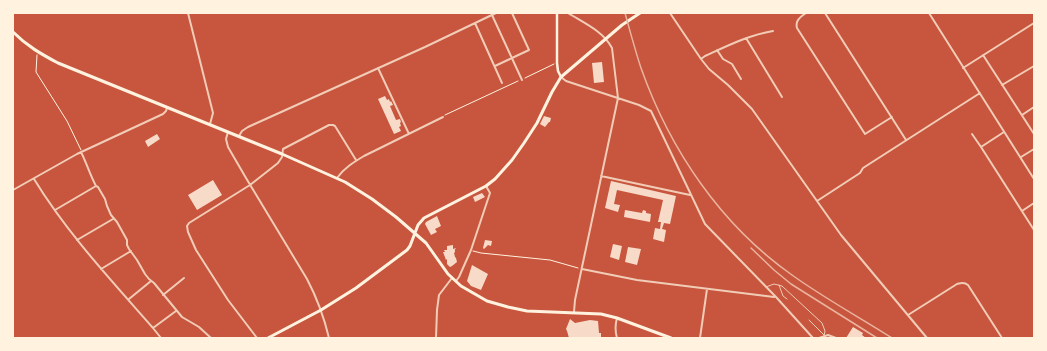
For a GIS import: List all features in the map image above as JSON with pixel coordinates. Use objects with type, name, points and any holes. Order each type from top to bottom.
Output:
[{"type":"main road","points":[[557,13],[557,63],[558,72],[561,77]]},
{"type":"main road","points":[[268,338],[321,310],[356,288],[407,250],[418,225],[424,218],[486,186],[495,179],[512,160],[537,123],[561,77],[622,25],[640,13]]},
{"type":"main road","points":[[13,32],[38,52],[58,63],[210,124],[337,178],[372,199],[415,233],[426,243],[455,282],[463,288],[488,301],[527,311],[601,314],[617,318],[671,338]]},
{"type":"street","points":[[188,13],[213,113],[210,124]]},
{"type":"street","points":[[239,136],[242,131],[248,127],[496,13]]},
{"type":"street","points":[[495,66],[529,50],[512,13]]},
{"type":"street","points":[[568,13],[607,39],[612,48],[618,98],[575,300],[574,312]]},
{"type":"street","points":[[670,13],[709,69],[728,85],[752,109],[841,235],[927,338]]},
{"type":"street","points":[[806,13],[798,19],[796,24],[797,28],[865,134],[892,117]]},
{"type":"street","points":[[825,13],[906,140]]},
{"type":"street","points":[[929,13],[1034,179]]},
{"type":"street","points":[[492,15],[522,80]]},
{"type":"street","points":[[475,23],[502,82]]},
{"type":"street","points":[[964,68],[1034,23]]},
{"type":"street","points":[[701,59],[746,38],[760,33],[773,31]]},
{"type":"street","points":[[746,38],[782,97]]},
{"type":"street","points":[[718,50],[723,59],[732,64],[741,79]]},
{"type":"street","points":[[983,55],[1034,134]]},
{"type":"street","points":[[1002,85],[1034,66]]},
{"type":"street","points":[[378,68],[409,134]]},
{"type":"street","points":[[561,77],[566,82],[639,105],[651,111],[705,224],[813,338]]},
{"type":"street","points":[[817,201],[860,173],[863,168],[980,93]]},
{"type":"street","points":[[13,190],[81,152],[163,114],[167,107]]},
{"type":"street","points":[[1022,115],[1034,107]]},
{"type":"street","points":[[337,178],[341,171],[356,160],[442,116]]},
{"type":"street","points":[[257,338],[221,290],[192,244],[187,226],[189,223],[250,185],[278,163],[282,157],[283,149],[329,125],[333,124],[335,126],[356,160]]},
{"type":"street","points":[[228,132],[226,139],[228,147],[303,272],[321,310],[329,338]]},
{"type":"street","points":[[981,147],[1004,132]]},
{"type":"street","points":[[972,134],[1034,230]]},
{"type":"street","points":[[1021,157],[1034,149]]},
{"type":"street","points":[[81,152],[88,167],[88,171],[127,240],[127,245],[145,274],[182,317],[211,338]]},
{"type":"street","points":[[601,176],[691,196]]},
{"type":"street","points":[[34,179],[77,240],[161,338]]},
{"type":"street","points":[[55,210],[96,186]]},
{"type":"street","points":[[455,282],[459,277],[471,250],[490,193],[486,186]]},
{"type":"street","points":[[1022,211],[1034,203]]},
{"type":"street","points":[[77,240],[114,219]]},
{"type":"street","points":[[101,269],[131,251]]},
{"type":"street","points":[[582,269],[637,280],[776,298]]},
{"type":"street","points":[[163,295],[184,278]]},
{"type":"street","points":[[436,338],[439,294],[452,278]]},
{"type":"street","points":[[129,299],[151,281]]},
{"type":"street","points":[[908,315],[962,282],[968,285],[1002,338]]},
{"type":"street","points":[[700,338],[707,289]]},
{"type":"street","points":[[153,328],[176,311]]},
{"type":"street","points":[[617,318],[615,328],[617,338]]},
{"type":"street","points":[[819,338],[828,335],[836,338]]},
{"type":"lane","points":[[766,287],[771,284],[779,285],[784,288],[822,323],[825,331],[824,336]]},
{"type":"lane","points":[[779,285],[783,296],[787,299]]},
{"type":"lane","points":[[808,320],[824,336]]},
{"type":"path","points":[[38,52],[36,72],[67,121],[81,149],[81,152]]},
{"type":"path","points":[[442,116],[557,63]]},
{"type":"path","points":[[471,250],[481,253],[550,260],[582,269]]},
{"type":"building","points":[[602,62],[604,82],[594,83],[592,63]]},
{"type":"building","points":[[385,96],[393,105],[390,106],[396,120],[400,119],[401,122],[401,126],[399,127],[401,131],[394,134],[378,99]]},
{"type":"building","points":[[544,116],[551,118],[550,122],[545,127],[540,124]]},
{"type":"building","points":[[157,134],[160,139],[148,147],[145,141]]},
{"type":"building","points":[[213,180],[222,195],[197,210],[188,195]]},
{"type":"building","points":[[611,181],[676,196],[670,224],[664,223],[662,229],[666,230],[664,242],[653,239],[655,228],[660,229],[661,222],[658,222],[663,200],[617,190],[614,204],[620,205],[618,212],[605,208]]},
{"type":"building","points":[[482,193],[485,197],[475,202],[473,197]]},
{"type":"building","points":[[625,210],[642,213],[643,210],[646,211],[646,213],[651,214],[650,222],[624,217]]},
{"type":"building","points":[[437,216],[441,226],[435,229],[437,232],[431,235],[425,224]]},
{"type":"building","points":[[485,240],[492,241],[491,246],[488,245],[484,249],[483,248]]},
{"type":"building","points":[[613,244],[622,246],[619,260],[610,257]]},
{"type":"building","points":[[453,245],[453,249],[456,248],[454,253],[457,262],[450,267],[447,264],[447,259],[446,260],[443,252],[445,252],[444,250],[447,250],[447,246]]},
{"type":"building","points":[[628,247],[641,249],[637,265],[625,262]]},
{"type":"building","points":[[472,265],[488,274],[481,290],[471,286],[467,281]]},
{"type":"building","points":[[570,319],[575,323],[590,320],[598,321],[601,338],[569,338],[566,329]]},
{"type":"building","points":[[853,327],[863,333],[862,335],[866,338],[846,338]]},
{"type":"railway","points":[[625,13],[641,68],[667,128],[701,184],[721,209],[766,255],[792,275],[829,300],[892,338]]},
{"type":"railway","points":[[751,248],[791,284],[877,338]]}]
